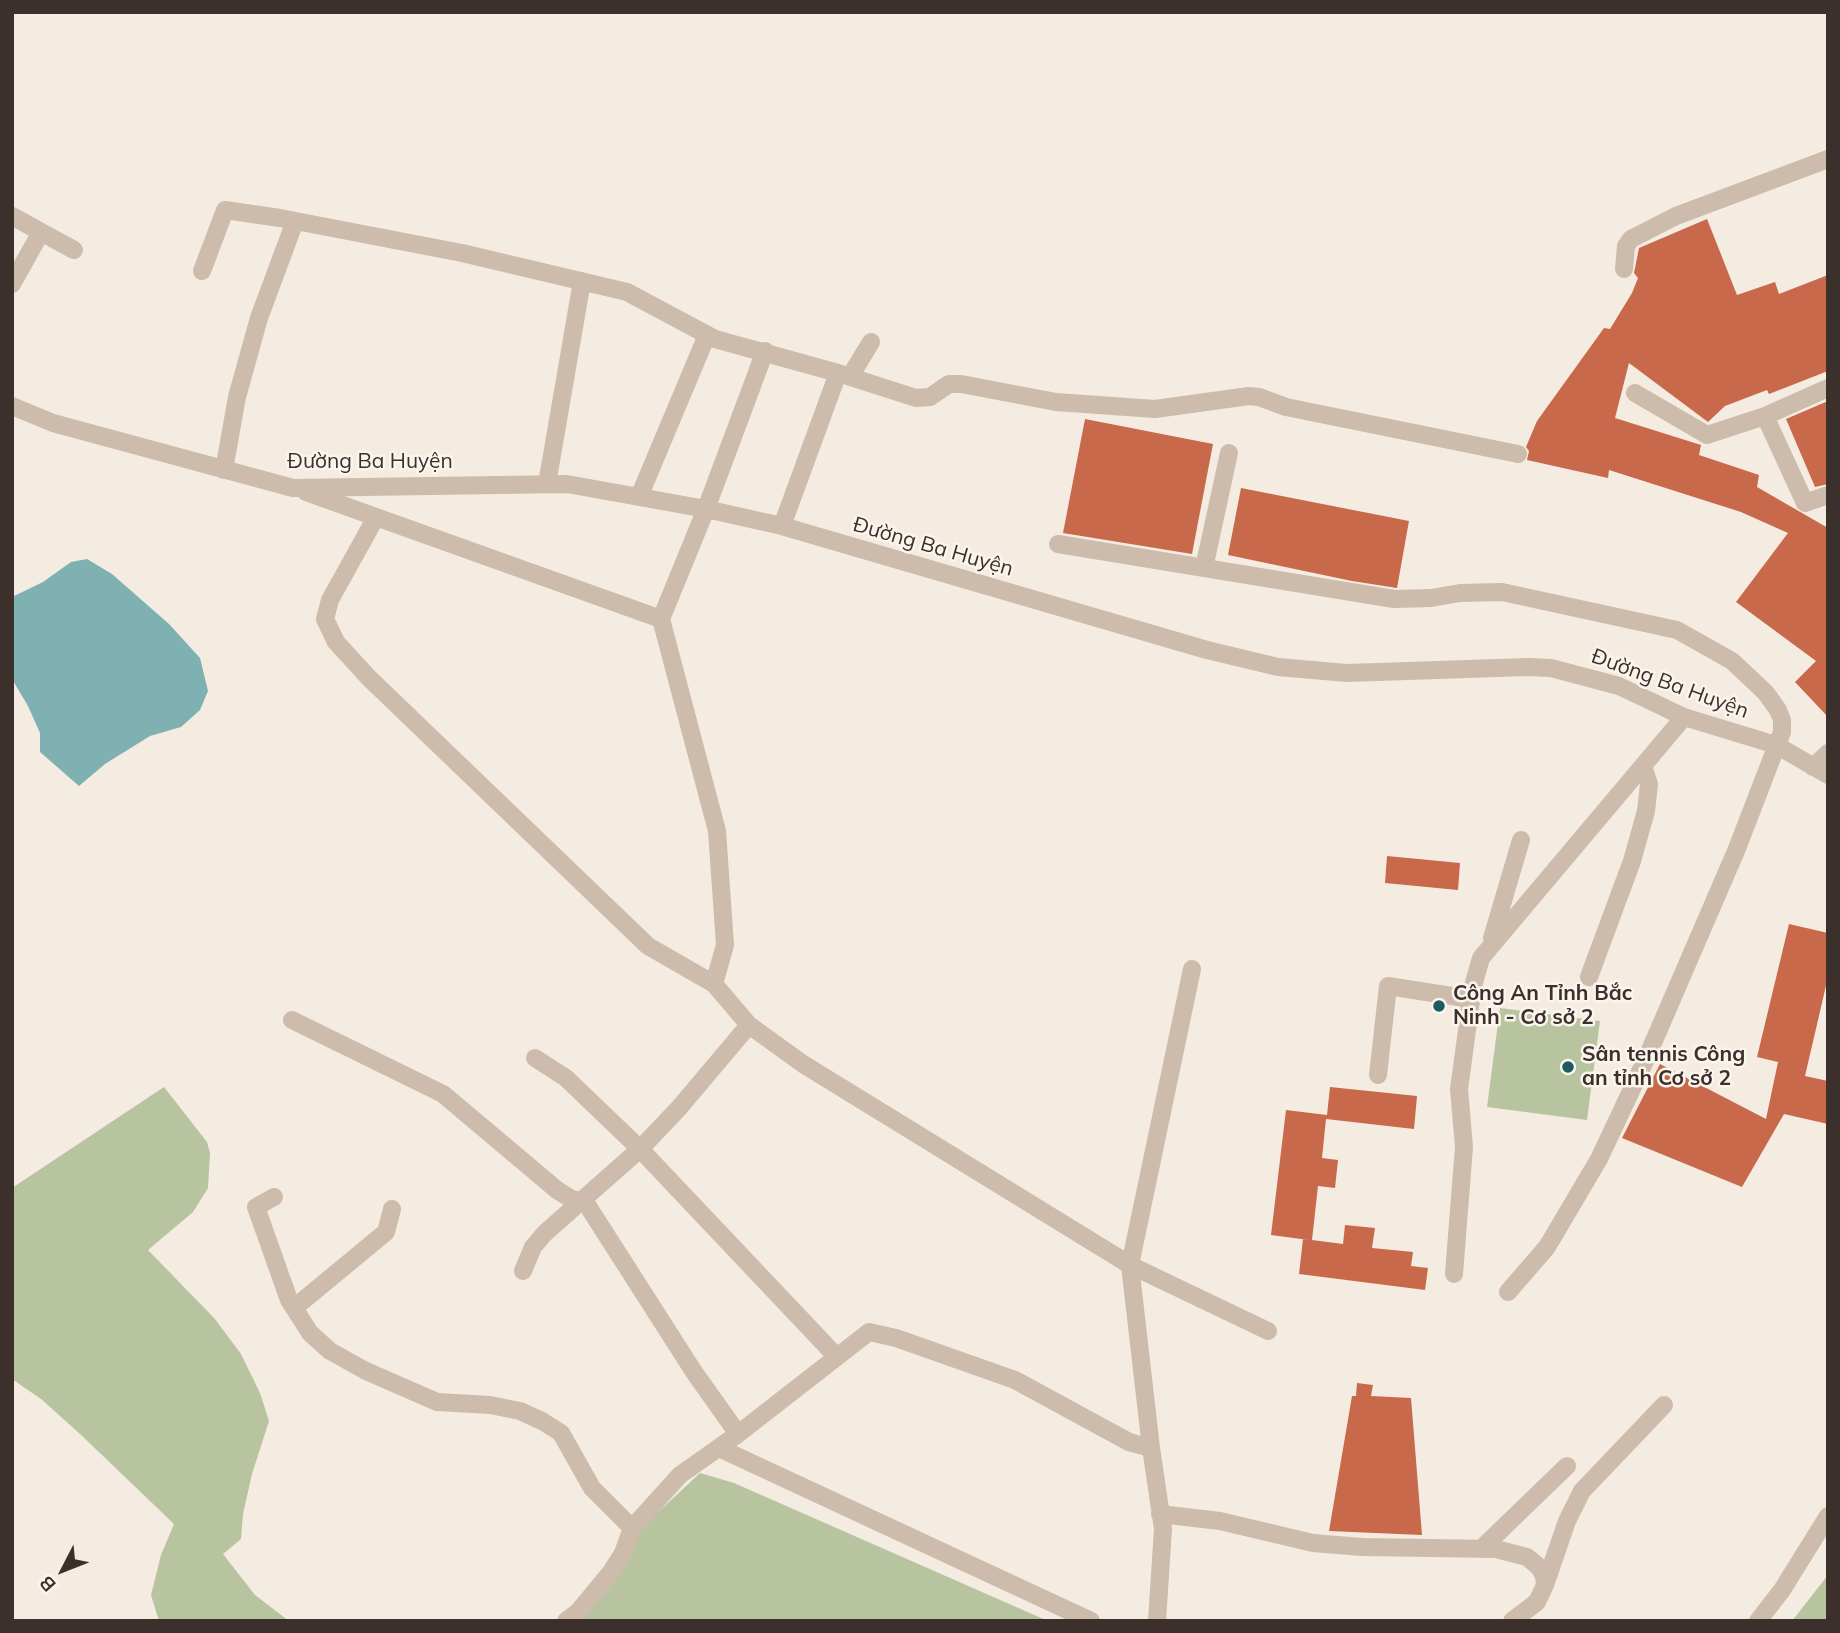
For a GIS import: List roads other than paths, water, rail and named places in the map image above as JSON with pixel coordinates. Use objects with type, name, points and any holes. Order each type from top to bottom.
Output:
[{"type":"street","points":[[1624,269],[1626,246],[1631,239],[1676,216],[1828,159]]},
{"type":"street","points":[[202,271],[225,209],[462,253],[627,292],[715,339],[845,374],[916,398],[930,397],[949,384],[1045,401],[1144,409],[1249,396],[1286,407],[1518,454]]},
{"type":"street","points":[[12,216],[74,250]]},
{"type":"street","points":[[224,470],[237,397],[259,318],[295,221]]},
{"type":"street","points":[[12,284],[41,232]]},
{"type":"street","points":[[547,484],[582,281]]},
{"type":"street","points":[[639,497],[708,335]]},
{"type":"street","points":[[782,526],[845,374],[871,342]]},
{"type":"street","points":[[714,984],[725,945],[717,831],[661,619],[706,509],[765,351]]},
{"type":"street","points":[[1635,393],[1707,435],[1765,416],[1828,388]]},
{"type":"street","name":"Đường Ba Huyện","points":[[12,407],[53,423],[293,488],[567,484],[706,509],[782,526],[1206,650],[1278,667],[1347,673],[1551,668],[1619,686],[1684,717],[1776,745],[1820,771]]},
{"type":"street","points":[[1765,416],[1805,503],[1828,495]]},
{"type":"street","points":[[1204,568],[1228,453]]},
{"type":"street","points":[[293,488],[661,619]]},
{"type":"street","points":[[376,517],[330,600],[325,619],[336,642],[369,678],[648,946],[714,984],[749,1025],[803,1065],[1130,1265],[1268,1331]]},
{"type":"street","points":[[1058,544],[1394,599],[1502,592],[1678,631],[1732,661],[1766,693],[1782,720],[1782,732],[1710,912],[1599,1159],[1547,1247],[1508,1292]]},
{"type":"street","points":[[1454,1274],[1464,1147],[1459,1089],[1471,999],[1481,958],[1684,717]]},
{"type":"street","points":[[1820,771],[1828,753]]},
{"type":"street","points":[[1589,977],[1632,861],[1646,811],[1649,784],[1643,766]]},
{"type":"street","points":[[1489,948],[1521,840]]},
{"type":"street","points":[[1157,1621],[1163,1530],[1130,1265],[1192,969]]},
{"type":"street","points":[[1378,1075],[1388,986],[1471,999]]},
{"type":"street","points":[[292,1020],[443,1094],[557,1190],[573,1200],[584,1200]]},
{"type":"street","points":[[523,1271],[533,1247],[555,1223],[640,1149],[679,1108],[749,1025]]},
{"type":"street","points":[[535,1058],[566,1078],[640,1149],[836,1356]]},
{"type":"street","points":[[274,1198],[256,1207],[289,1300],[310,1334],[330,1351],[390,1382],[438,1402],[490,1405],[520,1411],[542,1421],[561,1433],[592,1488],[632,1528]]},
{"type":"street","points":[[584,1200],[694,1371],[738,1434]]},
{"type":"street","points":[[294,1308],[386,1232],[392,1209]]},
{"type":"street","points":[[566,1621],[578,1612],[611,1572],[623,1553],[632,1528],[680,1475],[738,1434],[869,1332],[896,1338],[1015,1380],[1129,1442],[1151,1448]]},
{"type":"street","points":[[1513,1621],[1537,1602],[1558,1544],[1582,1491],[1664,1405]]},
{"type":"street","points":[[719,1448],[1091,1621]]},
{"type":"street","points":[[1481,1549],[1567,1466]]},
{"type":"street","points":[[1160,1514],[1220,1521],[1313,1543],[1363,1547],[1496,1549],[1527,1558],[1538,1566],[1544,1576],[1545,1585]]},
{"type":"street","points":[[1758,1621],[1782,1590],[1828,1516]]},
{"type":"water","points":[[87,559],[112,574],[169,624],[200,658],[208,691],[200,710],[181,727],[150,736],[105,764],[79,786],[40,752],[40,733],[12,679],[12,597],[43,582],[71,562]]},
{"type":"place","name":"Công An Tỉnh Bắc Ninh - Cơ sở 2","points":[[1439,1006]]},
{"type":"place","name":"Sân tennis Công an tỉnh Cơ sở 2","points":[[1568,1067]]}]
